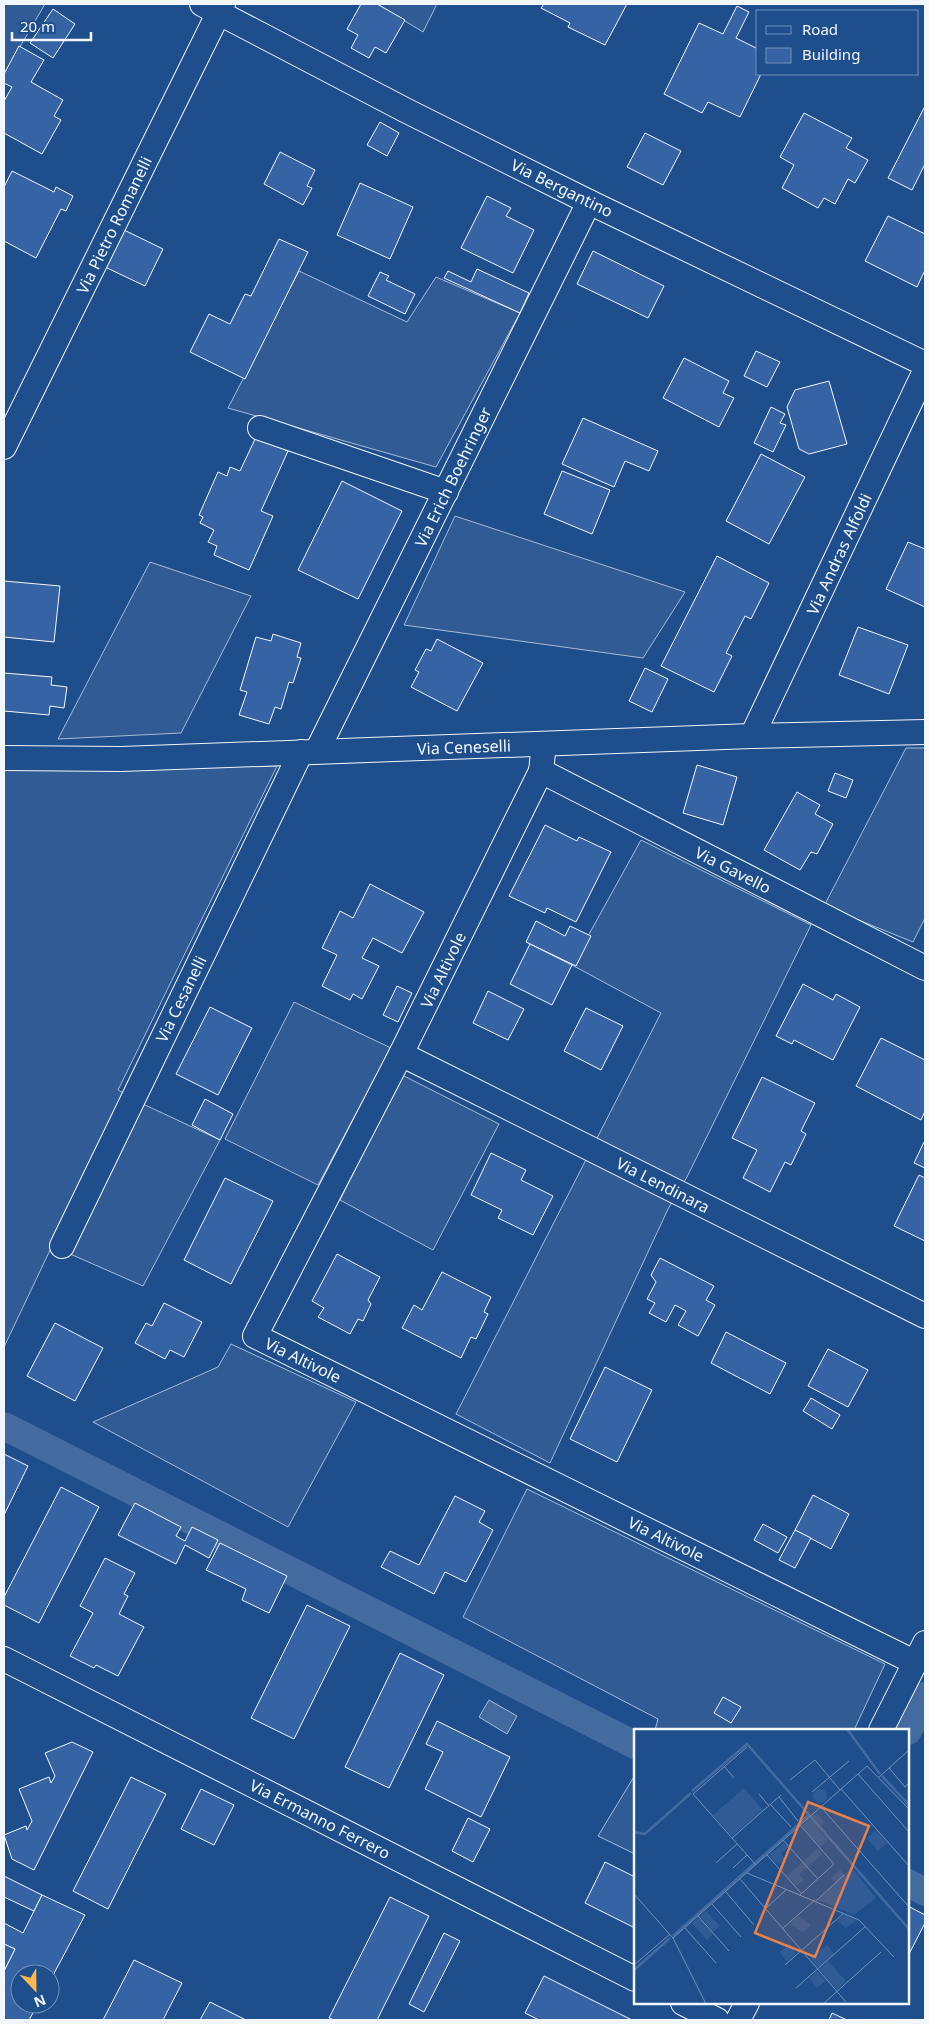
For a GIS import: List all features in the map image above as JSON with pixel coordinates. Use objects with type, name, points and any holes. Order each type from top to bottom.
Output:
[{"type":"street","name":"Via Bergantino","points":[[215,7],[405,110],[589,202],[925,364]]},
{"type":"street","name":"Via Pietro Romanelli","points":[[4,447],[215,7]]},
{"type":"street","name":"Via Erich Boehringer","points":[[309,752],[446,492],[589,202]]},
{"type":"street","name":"Via Andras Alfoldi","points":[[752,736],[925,371]]},
{"type":"street","points":[[260,428],[446,492]]},
{"type":"street","name":"Via Ceneselli","points":[[4,758],[121,759],[752,736],[925,732]]},
{"type":"street","name":"Via Altivole","points":[[544,744],[541,771],[401,1054],[255,1336],[921,1653]]},
{"type":"street","name":"Via Cesanelli","points":[[62,1246],[309,752]]},
{"type":"street","name":"Via Gavello","points":[[541,771],[925,968]]},
{"type":"street","name":"Via Lendinara","points":[[401,1054],[925,1316]]},
{"type":"street","points":[[882,1729],[921,1653]]},
{"type":"street","name":"Via Ermanno Ferrero","points":[[4,1658],[634,1978]]},
{"type":"street","points":[[685,2004],[717,2020]]},
{"type":"street","points":[[738,2020],[746,2004]]},
{"type":"shaded area","points":[[4,4],[45,4],[4,74]]},
{"type":"shaded area","points":[[377,4],[437,4],[423,32]]},
{"type":"shaded area","points":[[299,271],[407,322],[436,277],[520,313],[436,467],[228,408]]},
{"type":"shaded area","points":[[455,516],[685,592],[643,658],[404,625]]},
{"type":"shaded area","points":[[150,562],[251,596],[181,733],[58,739]]},
{"type":"shaded area","points":[[906,748],[925,748],[925,918],[913,942],[824,906]]},
{"type":"shaded area","points":[[4,765],[277,766],[118,1090],[143,1104],[220,1140],[143,1286],[52,1246],[4,1347]]},
{"type":"shaded area","points":[[641,840],[811,925],[687,1177],[668,1209],[550,1463],[456,1414],[661,1013],[572,965]]},
{"type":"shaded area","points":[[294,1002],[391,1048],[318,1185],[225,1139]]},
{"type":"shaded area","points":[[402,1075],[499,1124],[433,1250],[340,1200]]},
{"type":"shaded area","points":[[231,1344],[356,1402],[288,1527],[93,1422],[218,1367]]},
{"type":"shaded area","points":[[527,1489],[885,1664],[854,1729],[655,1729],[658,1719],[463,1617]]},
{"type":"shaded area","points":[[489,1700],[517,1716],[507,1734],[479,1717]]},
{"type":"shaded area","points":[[634,1777],[634,1854],[598,1836]]},
{"type":"building","points":[[361,4],[377,4],[405,20],[386,53],[375,47],[369,58],[351,48],[358,35],[347,29]]},
{"type":"building","points":[[544,4],[627,4],[605,45],[568,27],[570,23],[541,8]]},
{"type":"building","points":[[737,6],[749,12],[736,38],[756,48],[756,75],[761,75],[740,117],[708,102],[702,113],[664,94],[699,23],[723,34]]},
{"type":"building","points":[[53,9],[75,24],[53,58],[30,43]]},
{"type":"building","points":[[19,46],[44,60],[31,82],[63,100],[54,116],[61,120],[42,154],[4,133],[4,101],[12,87],[4,83],[4,74]]},
{"type":"building","points":[[925,106],[925,164],[912,190],[888,178]]},
{"type":"building","points":[[804,113],[852,138],[846,148],[868,160],[855,183],[848,179],[835,204],[824,198],[818,208],[782,188],[794,165],[780,157]]},
{"type":"building","points":[[380,122],[399,133],[387,156],[367,145]]},
{"type":"building","points":[[645,133],[681,151],[663,185],[627,167]]},
{"type":"building","points":[[280,152],[315,170],[307,186],[312,188],[303,205],[264,184]]},
{"type":"building","points":[[12,171],[54,192],[56,187],[73,196],[66,211],[61,209],[36,258],[4,241],[4,187]]},
{"type":"building","points":[[360,183],[413,207],[390,259],[337,235]]},
{"type":"building","points":[[487,196],[511,208],[506,216],[534,230],[513,273],[461,248]]},
{"type":"building","points":[[888,216],[925,234],[925,270],[917,287],[865,261]]},
{"type":"building","points":[[124,230],[163,249],[145,286],[105,267]]},
{"type":"building","points":[[279,239],[308,252],[245,379],[190,352],[209,314],[230,324],[245,294],[251,296]]},
{"type":"building","points":[[593,251],[664,286],[648,318],[577,284]]},
{"type":"building","points":[[477,269],[529,293],[520,313],[444,278],[448,271],[471,282]]},
{"type":"building","points":[[380,272],[389,276],[386,280],[415,294],[405,314],[368,296]]},
{"type":"building","points":[[756,351],[780,362],[767,387],[744,376]]},
{"type":"building","points":[[684,358],[729,381],[723,393],[734,398],[719,427],[663,398]]},
{"type":"building","points":[[829,381],[847,444],[809,454],[799,449],[787,407],[795,390]]},
{"type":"building","points":[[771,407],[785,414],[780,423],[786,425],[773,452],[754,443]]},
{"type":"building","points":[[583,418],[658,451],[649,471],[625,461],[614,487],[562,464]]},
{"type":"building","points":[[256,437],[288,451],[261,511],[273,516],[249,570],[214,555],[217,546],[208,542],[214,530],[200,523],[203,517],[199,515],[218,472],[227,476],[230,467],[240,471]]},
{"type":"building","points":[[761,454],[805,477],[769,544],[726,521]]},
{"type":"building","points":[[562,471],[610,490],[592,534],[544,514]]},
{"type":"building","points":[[342,481],[402,511],[358,599],[298,570]]},
{"type":"building","points":[[908,542],[925,549],[925,607],[886,589]]},
{"type":"building","points":[[717,556],[769,583],[751,619],[745,616],[726,653],[732,656],[714,692],[661,666]]},
{"type":"building","points":[[4,581],[60,586],[54,642],[4,637]]},
{"type":"building","points":[[858,627],[908,645],[889,694],[839,675]]},
{"type":"building","points":[[273,634],[301,643],[297,657],[301,658],[293,683],[289,682],[281,709],[275,707],[269,724],[239,715],[247,692],[240,690],[256,637],[271,641]]},
{"type":"building","points":[[437,639],[483,663],[457,711],[411,687],[419,672],[415,670],[426,649],[431,651]]},
{"type":"building","points":[[645,668],[668,679],[652,712],[629,701]]},
{"type":"building","points":[[4,673],[52,677],[51,685],[67,687],[64,708],[50,706],[49,715],[4,711]]},
{"type":"building","points":[[697,765],[737,777],[723,825],[683,813]]},
{"type":"building","points":[[835,773],[853,780],[846,798],[828,791]]},
{"type":"building","points":[[797,792],[820,805],[815,814],[833,824],[817,854],[811,852],[800,870],[764,850]]},
{"type":"building","points":[[545,825],[577,841],[579,837],[611,852],[576,922],[547,908],[545,913],[509,896]]},
{"type":"building","points":[[370,884],[424,912],[402,953],[373,938],[362,958],[379,966],[362,999],[353,994],[350,1000],[322,986],[337,955],[322,948],[340,911],[353,918]]},
{"type":"building","points":[[536,921],[565,936],[570,926],[591,936],[576,966],[526,942]]},
{"type":"building","points":[[530,944],[572,965],[552,1005],[510,984]]},
{"type":"building","points":[[803,984],[833,1000],[836,994],[860,1007],[833,1060],[794,1040],[792,1044],[776,1036]]},
{"type":"building","points":[[397,986],[412,993],[398,1022],[383,1015]]},
{"type":"building","points":[[488,991],[524,1009],[508,1040],[473,1023]]},
{"type":"building","points":[[210,1007],[252,1028],[218,1095],[176,1074]]},
{"type":"building","points":[[586,1008],[623,1026],[601,1070],[564,1051]]},
{"type":"building","points":[[881,1038],[925,1060],[925,1111],[921,1120],[856,1086]]},
{"type":"building","points":[[762,1077],[815,1103],[801,1131],[806,1134],[791,1165],[785,1162],[770,1192],[743,1178],[757,1150],[732,1138]]},
{"type":"building","points":[[205,1099],[233,1114],[220,1140],[192,1125]]},
{"type":"building","points":[[925,1142],[925,1168],[914,1163]]},
{"type":"building","points":[[491,1153],[526,1170],[521,1180],[553,1196],[533,1235],[498,1218],[502,1210],[471,1195]]},
{"type":"building","points":[[919,1175],[925,1178],[925,1241],[894,1226]]},
{"type":"building","points":[[225,1178],[273,1201],[231,1284],[184,1260]]},
{"type":"building","points":[[337,1254],[380,1277],[368,1300],[371,1304],[363,1321],[358,1319],[350,1334],[318,1317],[324,1308],[312,1301]]},
{"type":"building","points":[[660,1258],[714,1286],[706,1300],[715,1305],[698,1336],[678,1325],[686,1311],[675,1305],[666,1322],[649,1313],[655,1303],[647,1299],[656,1282],[651,1275]]},
{"type":"building","points":[[442,1272],[491,1297],[484,1312],[488,1314],[476,1339],[471,1337],[461,1358],[402,1328],[414,1305],[422,1310]]},
{"type":"building","points":[[164,1303],[202,1322],[184,1357],[170,1350],[165,1359],[135,1343],[146,1323],[152,1326]]},
{"type":"building","points":[[55,1323],[103,1348],[75,1401],[27,1376]]},
{"type":"building","points":[[726,1332],[786,1363],[770,1394],[711,1363]]},
{"type":"building","points":[[828,1349],[868,1370],[848,1407],[808,1386]]},
{"type":"building","points":[[605,1367],[652,1390],[617,1462],[570,1439]]},
{"type":"building","points":[[811,1398],[840,1415],[832,1429],[803,1411]]},
{"type":"building","points":[[4,1454],[28,1466],[4,1515]]},
{"type":"building","points":[[61,1487],[99,1507],[39,1623],[4,1605],[4,1597]]},
{"type":"building","points":[[813,1495],[849,1514],[831,1549],[795,1530]]},
{"type":"building","points":[[455,1496],[485,1511],[479,1522],[493,1530],[466,1582],[445,1572],[434,1594],[381,1567],[390,1551],[419,1565]]},
{"type":"building","points":[[135,1503],[181,1527],[176,1536],[185,1541],[192,1527],[218,1540],[209,1558],[185,1545],[176,1564],[118,1535]]},
{"type":"building","points":[[763,1524],[787,1537],[778,1553],[754,1540]]},
{"type":"building","points":[[795,1530],[811,1538],[795,1568],[779,1560]]},
{"type":"building","points":[[220,1543],[287,1576],[269,1613],[242,1600],[246,1589],[206,1570]]},
{"type":"building","points":[[105,1558],[135,1573],[124,1594],[128,1596],[119,1614],[144,1627],[118,1676],[96,1665],[94,1668],[70,1656],[93,1613],[80,1606]]},
{"type":"building","points":[[307,1605],[350,1626],[294,1739],[251,1718]]},
{"type":"building","points":[[400,1653],[444,1675],[389,1788],[345,1767]]},
{"type":"building","points":[[723,1697],[741,1707],[731,1723],[714,1713]]},
{"type":"building","points":[[437,1721],[510,1757],[481,1817],[425,1789],[443,1752],[426,1744]]},
{"type":"building","points":[[72,1742],[93,1752],[34,1870],[12,1859],[4,1835],[26,1826],[27,1830],[32,1821],[19,1789],[49,1777],[51,1783],[55,1776],[45,1753]]},
{"type":"building","points":[[131,1777],[166,1794],[108,1909],[73,1891]]},
{"type":"building","points":[[201,1789],[234,1805],[214,1845],[181,1829]]},
{"type":"building","points":[[468,1818],[490,1829],[473,1862],[452,1851]]},
{"type":"building","points":[[605,1862],[634,1876],[634,1928],[585,1903]]},
{"type":"building","points":[[4,1876],[42,1895],[34,1911],[4,1897]]},
{"type":"building","points":[[42,1895],[85,1915],[59,1964],[10,1964],[10,2014],[32,2014],[29,2020],[4,2020],[4,1971],[15,1949],[4,1944],[4,1923],[23,1933]]},
{"type":"building","points":[[390,1897],[429,1916],[377,2020],[334,2020],[329,2018]]},
{"type":"building","points":[[909,1907],[925,1915],[925,1923],[909,1954]]},
{"type":"building","points":[[444,1933],[460,1941],[424,2012],[409,2004]]},
{"type":"building","points":[[4,1944],[15,1949],[4,1971]]},
{"type":"building","points":[[134,1960],[182,1983],[163,2020],[103,2020]]},
{"type":"building","points":[[544,1976],[632,2020],[539,2020],[525,2013]]},
{"type":"building","points":[[210,2002],[246,2020],[200,2020]]},
{"type":"building","points":[[832,2013],[847,2020],[829,2020]]},
{"type":"waterway","points":[[4,1426],[634,1744]]},
{"type":"waterway","points":[[909,1729],[925,1696]]},
{"type":"waterway","points":[[909,1884],[925,1892]]}]
